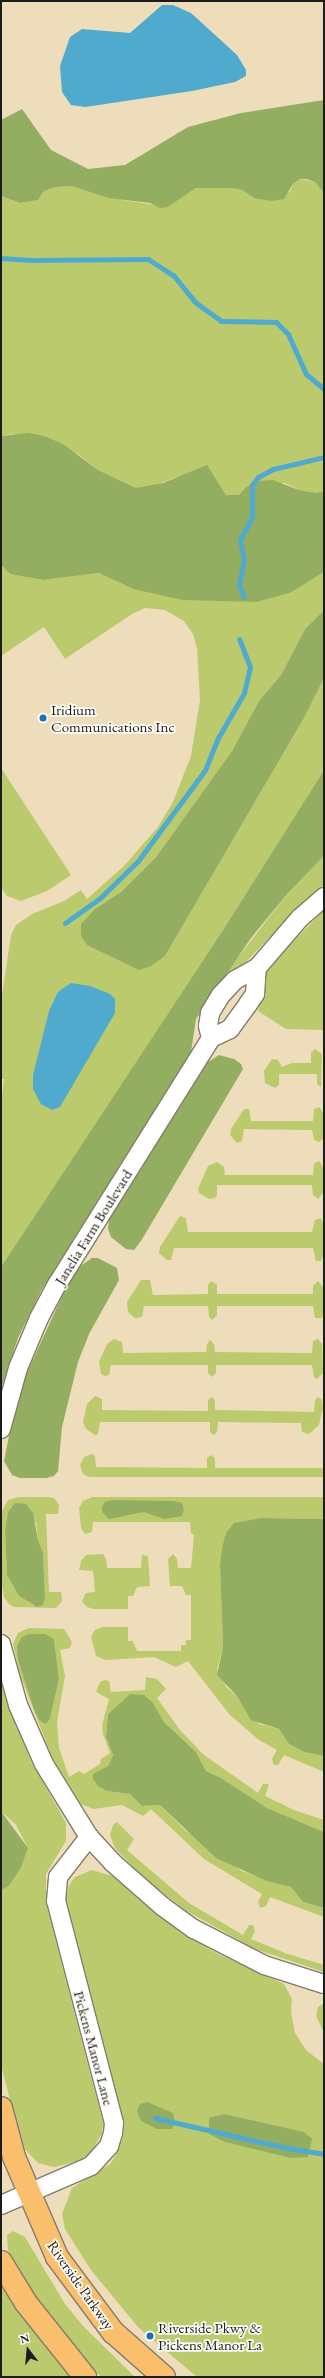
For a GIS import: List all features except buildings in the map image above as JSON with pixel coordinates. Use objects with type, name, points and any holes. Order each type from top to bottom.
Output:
[{"type":"main road","name":"Riverside Parkway","points":[[1,2108],[14,2157],[28,2195],[57,2257],[113,2332],[164,2377]]},
{"type":"main road","points":[[1,2262],[26,2303],[85,2377]]},
{"type":"street","points":[[257,968],[255,994],[241,1016],[230,1029],[211,1038],[208,1026],[210,1013],[221,995],[235,980],[257,968],[300,918],[324,897]]},
{"type":"street","name":"Janelia Farm Boulevard","points":[[1,1429],[18,1368],[39,1318],[211,1038]]},
{"type":"street","points":[[1,1644],[18,1705],[33,1741],[55,1785],[89,1837],[134,1883],[194,1929],[264,1966],[324,1984]]},
{"type":"street","name":"Pickens Manor Lane","points":[[1,2205],[28,2195],[91,2166],[109,2146],[113,2133],[114,2123],[56,1901],[58,1877],[89,1837]]},
{"type":"green space","points":[[324,100],[324,193],[315,182],[300,179],[293,184],[284,199],[271,201],[254,198],[242,190],[232,188],[196,188],[168,207],[160,208],[150,203],[109,198],[72,186],[56,187],[44,191],[38,200],[20,203],[1,196],[1,120],[22,109],[51,150],[88,169],[125,165],[188,127],[241,113]]},
{"type":"green space","points":[[300,179],[315,182],[324,193],[324,491],[316,493],[299,490],[285,483],[246,487],[239,495],[226,495],[217,482],[177,477],[148,488],[136,488],[98,470],[78,454],[12,434],[1,436],[1,196],[20,203],[38,200],[44,191],[56,187],[72,186],[123,200],[168,207],[196,188],[232,188],[242,190],[254,198],[290,192],[293,184]]},
{"type":"green space","points":[[28,433],[44,436],[63,444],[98,470],[136,488],[163,483],[207,465],[226,495],[239,495],[246,487],[259,481],[273,480],[299,490],[316,493],[324,491],[324,572],[290,593],[257,602],[183,600],[133,589],[99,573],[43,580],[10,574],[1,565],[1,436]]},
{"type":"green space","points":[[1,565],[10,574],[43,580],[99,573],[133,589],[220,600],[257,602],[290,593],[324,572],[324,610],[305,629],[281,675],[259,701],[232,751],[156,857],[121,892],[95,909],[165,956],[304,718],[324,678],[324,770],[225,927],[1,1267],[1,1103],[4,1079],[1,1079],[1,1002],[11,935],[16,925],[32,914],[64,901],[81,890],[87,899],[124,866],[158,827],[173,802],[191,756],[200,700],[197,648],[193,634],[184,621],[165,610],[145,608],[132,614],[65,659],[44,627],[1,656]]},
{"type":"green space","points":[[324,610],[324,678],[304,718],[165,956],[151,966],[139,970],[87,945],[81,936],[81,924],[95,909],[121,892],[156,857],[232,751],[259,701],[281,675],[305,629]]},
{"type":"green space","points":[[1,768],[71,875],[47,891],[21,901],[7,896],[1,887]]},
{"type":"green space","points":[[324,770],[324,856],[288,893],[251,938],[196,1019],[191,1052],[41,1291],[18,1338],[1,1389],[1,1267],[225,927]]},
{"type":"green space","points":[[324,856],[324,885],[284,922],[245,963],[226,973],[288,893]]},
{"type":"green space","points":[[324,910],[324,1030],[286,1029],[258,1011],[265,975],[286,949]]},
{"type":"green space","points":[[315,1049],[322,1054],[321,1087],[317,1084],[317,1074],[279,1074],[279,1085],[275,1088],[265,1083],[264,1071],[272,1059],[278,1060],[282,1067],[292,1063],[311,1063],[311,1053]]},
{"type":"green space","points":[[219,1055],[234,1059],[241,1064],[243,1069],[141,1241],[134,1250],[126,1249],[111,1237],[108,1229],[109,1220],[208,1062]]},
{"type":"green space","points":[[319,1107],[323,1112],[323,1139],[319,1142],[314,1140],[312,1130],[244,1129],[242,1141],[237,1143],[230,1135],[231,1129],[244,1109],[249,1109],[251,1121],[313,1121],[314,1109]]},
{"type":"green space","points":[[319,1161],[323,1167],[323,1193],[318,1199],[313,1195],[312,1185],[217,1185],[217,1195],[215,1198],[209,1199],[199,1193],[198,1189],[208,1166],[217,1162],[224,1167],[225,1175],[313,1175],[314,1164]]},
{"type":"green space","points":[[180,1216],[186,1218],[188,1232],[312,1232],[315,1220],[321,1218],[323,1223],[323,1256],[321,1261],[316,1261],[313,1248],[174,1248],[171,1260],[167,1260],[159,1253],[160,1247]]},
{"type":"green space","points":[[92,1258],[98,1258],[117,1268],[119,1280],[89,1334],[78,1362],[62,1427],[58,1471],[54,1476],[46,1478],[20,1478],[12,1475],[4,1461],[14,1411],[25,1377],[64,1292],[79,1267]]},
{"type":"green space","points":[[141,1280],[150,1280],[153,1295],[208,1294],[208,1285],[211,1281],[217,1285],[217,1294],[313,1294],[313,1286],[318,1281],[323,1287],[323,1314],[322,1318],[315,1318],[313,1306],[217,1306],[217,1315],[212,1320],[209,1317],[208,1306],[144,1306],[142,1317],[135,1318],[128,1312],[127,1302]]},
{"type":"green space","points":[[114,1339],[122,1342],[123,1353],[206,1352],[207,1344],[210,1340],[214,1344],[215,1352],[312,1353],[313,1341],[318,1339],[322,1344],[323,1373],[317,1379],[314,1377],[312,1365],[216,1365],[216,1373],[212,1377],[208,1373],[208,1365],[111,1365],[109,1375],[105,1376],[101,1374],[99,1362],[107,1344]]},
{"type":"green space","points":[[95,1396],[102,1399],[102,1410],[208,1411],[208,1400],[212,1397],[215,1401],[215,1410],[314,1412],[315,1400],[318,1397],[322,1400],[323,1408],[319,1425],[309,1434],[302,1432],[301,1423],[218,1422],[217,1432],[214,1435],[210,1432],[210,1422],[100,1422],[98,1434],[95,1435],[86,1429],[83,1422],[87,1404]]},
{"type":"green space","points":[[92,1454],[95,1456],[96,1467],[207,1468],[207,1458],[211,1455],[215,1458],[215,1468],[324,1468],[324,1477],[89,1477],[83,1474],[80,1465],[84,1457]]},
{"type":"green space","points":[[19,1497],[48,1497],[54,1498],[59,1505],[58,1514],[46,1514],[49,1592],[61,1592],[62,1598],[62,1601],[56,1608],[14,1607],[9,1604],[4,1597],[1,1581],[1,1513],[8,1500]],"holes":[[[8,1512],[36,1522],[38,1540],[43,1552],[45,1596],[33,1605],[19,1596],[7,1575],[5,1531]]]},
{"type":"green space","points":[[92,1497],[324,1497],[324,1519],[261,1518],[226,1533],[220,1566],[223,1647],[217,1670],[227,1688],[237,1696],[259,1724],[279,1729],[289,1744],[304,1752],[324,1756],[324,1772],[284,1755],[278,1765],[274,1765],[272,1759],[277,1750],[259,1740],[229,1714],[188,1661],[176,1667],[154,1657],[106,1660],[96,1656],[91,1637],[95,1630],[102,1627],[128,1627],[128,1641],[133,1641],[137,1651],[181,1651],[181,1645],[186,1645],[186,1640],[191,1640],[191,1595],[186,1595],[182,1586],[170,1586],[168,1559],[173,1554],[177,1559],[178,1568],[191,1568],[194,1535],[191,1533],[190,1522],[93,1522],[92,1532],[85,1534],[81,1528],[79,1508],[83,1501]]},
{"type":"green space","points":[[112,1500],[173,1501],[182,1503],[184,1510],[182,1516],[164,1519],[144,1512],[109,1519],[102,1512],[102,1507],[105,1502]]},
{"type":"green space","points":[[15,1503],[26,1504],[33,1513],[38,1540],[43,1552],[45,1596],[43,1605],[37,1607],[19,1596],[7,1575],[5,1531],[8,1512]]},
{"type":"green space","points":[[261,1518],[324,1519],[324,1756],[304,1752],[289,1744],[279,1729],[251,1720],[237,1696],[217,1675],[223,1647],[220,1566],[222,1548],[226,1533],[234,1523]]},
{"type":"green space","points":[[103,1554],[106,1559],[107,1568],[141,1568],[142,1555],[148,1556],[150,1586],[137,1587],[133,1596],[128,1596],[128,1609],[94,1609],[87,1607],[82,1601],[86,1593],[95,1592],[93,1571],[79,1570],[81,1561],[86,1555]]},
{"type":"green space","points":[[29,1628],[64,1629],[72,1642],[70,1648],[60,1650],[65,1676],[57,1722],[59,1748],[69,1777],[79,1771],[84,1774],[100,1764],[101,1759],[110,1753],[103,1734],[102,1725],[109,1699],[96,1692],[100,1682],[105,1680],[109,1681],[111,1692],[145,1690],[146,1677],[157,1679],[166,1689],[157,1698],[180,1730],[204,1755],[258,1793],[263,1784],[269,1784],[265,1796],[294,1810],[324,1820],[324,1832],[267,1808],[221,1778],[206,1771],[196,1752],[164,1722],[153,1703],[130,1694],[108,1714],[106,1737],[113,1755],[108,1766],[93,1775],[107,1791],[130,1794],[142,1806],[160,1805],[185,1830],[242,1871],[291,1887],[303,1902],[324,1908],[324,1917],[270,1897],[266,1906],[260,1908],[258,1902],[262,1894],[204,1859],[151,1809],[143,1816],[122,1805],[93,1809],[81,1804],[52,1757],[20,1675],[13,1644],[18,1633]],"holes":[[[37,1634],[45,1634],[54,1639],[59,1679],[50,1719],[46,1724],[34,1710],[18,1660]]]},
{"type":"green space","points":[[29,1634],[45,1634],[54,1639],[59,1679],[50,1719],[46,1724],[40,1721],[34,1710],[18,1660],[17,1646],[22,1637]]},
{"type":"green space","points":[[1,1682],[30,1759],[66,1823],[66,1841],[46,1874],[46,1903],[103,2123],[102,2133],[91,2153],[79,2161],[54,2167],[38,2163],[22,2146],[1,2065],[1,1890],[8,1887],[21,1868],[28,1848],[16,1825],[1,1811]]},
{"type":"green space","points":[[130,1694],[144,1695],[153,1703],[164,1722],[196,1752],[206,1771],[221,1778],[267,1808],[324,1832],[324,1908],[303,1902],[291,1887],[267,1881],[216,1858],[160,1805],[142,1806],[130,1794],[107,1791],[98,1786],[93,1779],[93,1774],[108,1766],[113,1755],[106,1737],[108,1714]]},
{"type":"green space","points":[[1,1811],[28,1848],[21,1868],[8,1887],[1,1890]]},
{"type":"green space","points":[[117,1822],[134,1839],[127,1850],[189,1903],[243,1935],[249,1925],[253,1925],[255,1931],[251,1939],[285,1953],[324,1965],[324,1972],[255,1949],[185,1910],[144,1878],[115,1848],[110,1835],[113,1825]]},
{"type":"green space","points":[[92,1870],[112,1876],[185,1935],[216,1953],[284,1984],[292,1999],[291,2012],[295,2033],[306,2050],[324,2064],[324,2377],[197,2377],[138,2327],[91,2270],[65,2229],[62,2214],[72,2188],[110,2164],[117,2153],[123,2137],[123,2117],[68,1907],[66,1893],[75,1877]]},
{"type":"green space","points":[[324,2003],[324,2033],[316,2016],[318,2007]]},
{"type":"green space","points":[[147,2102],[173,2113],[175,2122],[172,2129],[157,2129],[141,2121],[137,2111],[140,2104]]},
{"type":"green space","points":[[224,2114],[304,2132],[312,2139],[308,2157],[291,2158],[225,2142],[209,2134],[209,2118]]},
{"type":"green space","points":[[13,2231],[25,2237],[65,2304],[84,2327],[135,2377],[101,2377],[65,2341],[28,2287],[8,2250],[7,2235]]},
{"type":"green space","points":[[1,2282],[21,2315],[71,2377],[1,2377]]},
{"type":"water","points":[[162,5],[173,5],[191,13],[237,55],[246,70],[246,76],[235,82],[192,91],[85,107],[71,105],[62,92],[60,66],[70,37],[82,29],[130,33]]},
{"type":"water","points":[[71,983],[90,986],[110,994],[115,999],[115,1013],[60,1107],[52,1110],[41,1104],[33,1089],[33,1075],[49,1011],[58,992]]},
{"type":"waterway","points":[[1,258],[31,260],[148,259],[174,276],[195,302],[221,321],[276,322],[288,334],[306,374],[324,389]]},
{"type":"waterway","points":[[244,597],[239,585],[244,559],[240,540],[252,517],[252,485],[258,477],[273,469],[324,457]]},
{"type":"waterway","points":[[65,923],[100,898],[138,861],[205,770],[218,738],[244,693],[250,667],[239,639]]},
{"type":"waterway","points":[[155,2118],[287,2148],[324,2154]]},
{"type":"place","name":"Iridium Communications Inc","points":[[43,718]]},
{"type":"place","name":"Riverside Pkwy & Pickens Manor La","points":[[150,2336]]}]
